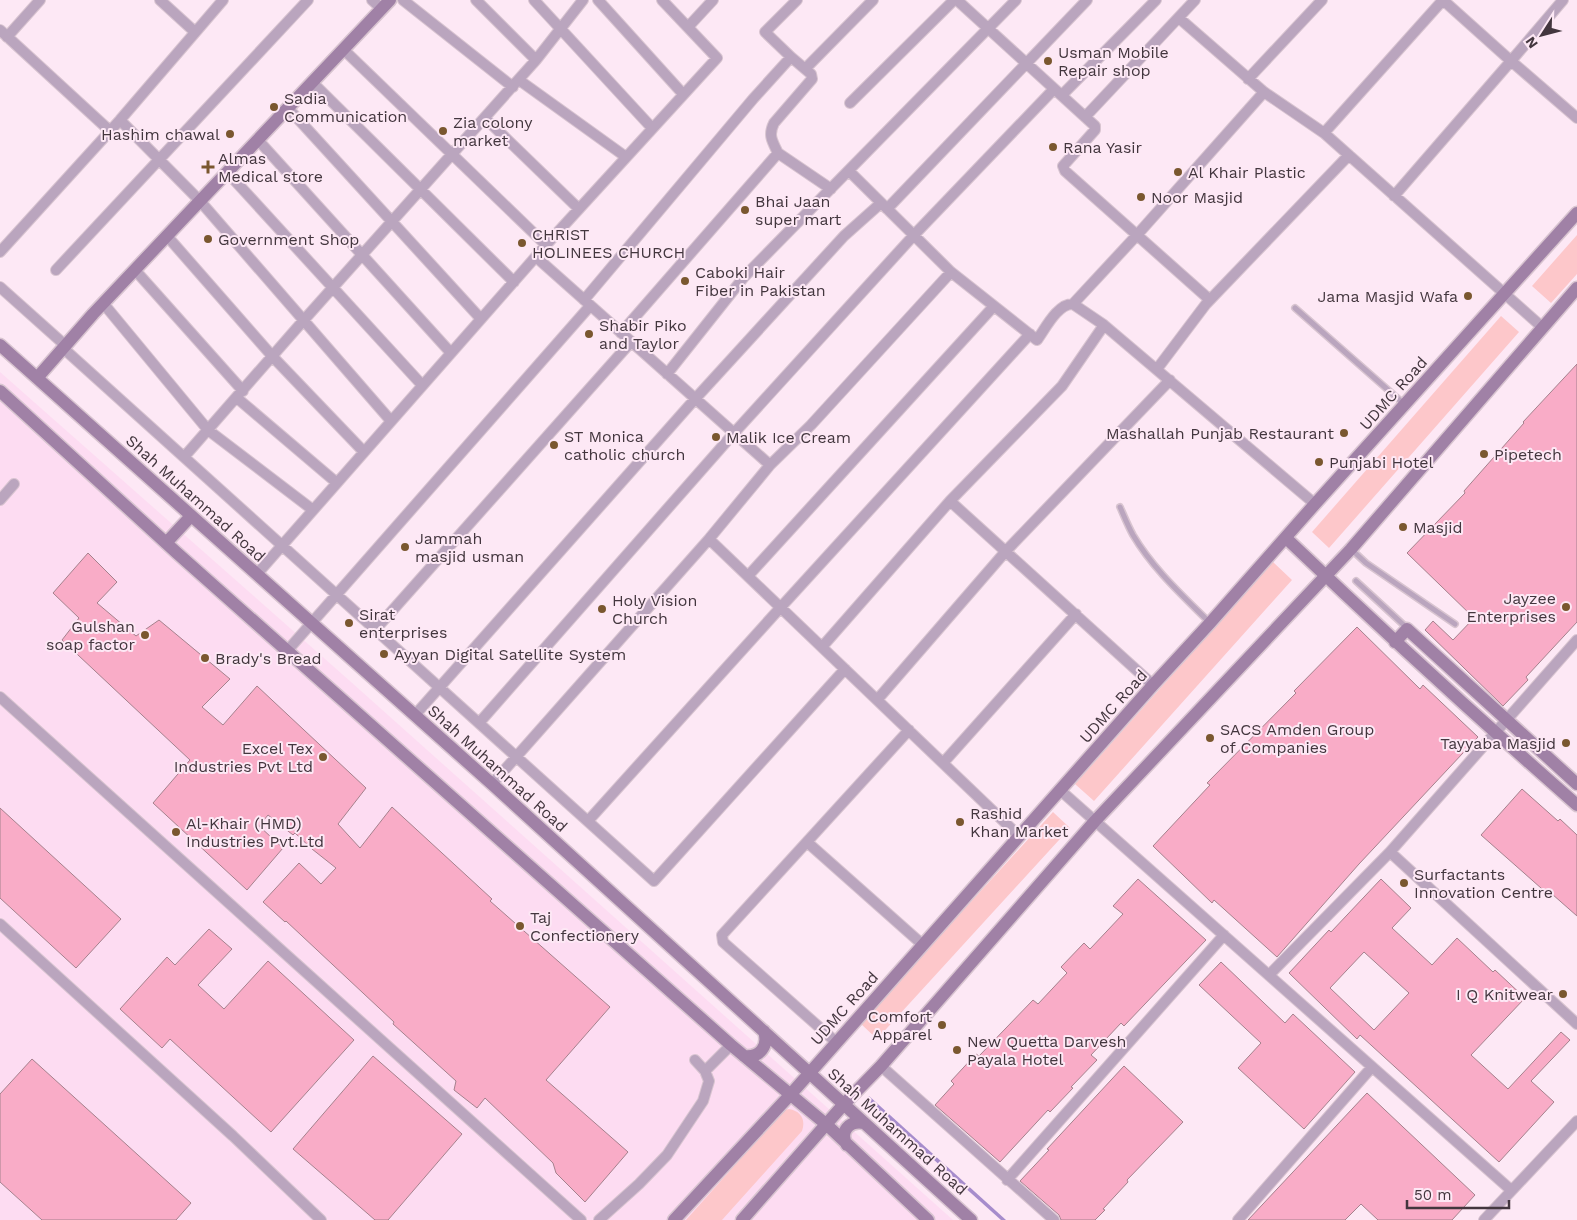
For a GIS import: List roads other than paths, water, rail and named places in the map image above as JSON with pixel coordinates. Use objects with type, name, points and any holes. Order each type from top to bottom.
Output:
[{"type":"street","points":[[40,0],[4,33],[110,130]]},
{"type":"street","points":[[160,0],[196,32]]},
{"type":"street","points":[[0,252],[120,120],[224,0]]},
{"type":"street","points":[[56,270],[308,0]]},
{"type":"street","points":[[403,0],[516,83],[626,157]]},
{"type":"street","points":[[476,0],[536,60]]},
{"type":"street","points":[[534,0],[652,128]]},
{"type":"street","points":[[184,457],[516,83],[583,0]]},
{"type":"street","points":[[598,0],[683,94]]},
{"type":"street","points":[[257,574],[481,318],[716,58],[662,0]]},
{"type":"street","points":[[688,27],[713,0]]},
{"type":"street","points":[[796,0],[765,32],[811,74],[812,79],[774,123],[770,139],[778,153],[830,189]]},
{"type":"street","points":[[805,69],[873,0]]},
{"type":"street","points":[[850,103],[955,0],[1095,126],[1095,130],[1063,166],[1065,171],[1210,300]]},
{"type":"street","points":[[667,374],[744,277],[1016,0]]},
{"type":"street","points":[[415,715],[695,399],[844,236],[884,206],[1087,0]]},
{"type":"street","points":[[479,723],[734,433],[914,235],[1058,92],[1156,0]]},
{"type":"street","points":[[1085,117],[1195,0]]},
{"type":"street","points":[[1248,79],[1322,0]]},
{"type":"street","points":[[1324,133],[1443,0],[1577,118]]},
{"type":"street","points":[[1394,196],[1563,0]]},
{"type":"street","points":[[37,378],[103,304],[343,49],[382,3]]},
{"type":"street","points":[[1179,18],[1264,92],[1324,133],[1542,327]]},
{"type":"street","points":[[343,49],[546,245]]},
{"type":"street","points":[[287,651],[587,303],[753,99],[791,56]]},
{"type":"street","points":[[312,82],[514,282]]},
{"type":"street","points":[[1073,304],[1264,92]]},
{"type":"street","points":[[288,108],[481,318]]},
{"type":"street","points":[[485,118],[578,209]]},
{"type":"street","points":[[120,120],[200,201],[391,421]]},
{"type":"street","points":[[258,140],[451,353]]},
{"type":"street","points":[[621,333],[778,153]]},
{"type":"street","points":[[1157,369],[1210,300],[1349,155]]},
{"type":"street","points":[[849,171],[951,272],[1037,340],[1061,307],[1073,304],[1104,325],[1315,504]]},
{"type":"street","points":[[227,172],[422,385]]},
{"type":"street","name":"UDMC Road","points":[[674,1220],[791,1094],[1153,685],[1577,213]]},
{"type":"street","points":[[167,236],[273,357],[364,452]]},
{"type":"street","points":[[536,257],[770,466]]},
{"type":"street","points":[[135,270],[240,394],[337,483]]},
{"type":"street","points":[[492,784],[709,539],[770,466],[812,425],[951,272]]},
{"type":"street","points":[[0,287],[184,457],[654,881],[845,669]]},
{"type":"street","points":[[742,1220],[844,1104],[881,1066],[1096,822],[1351,549],[1577,288]]},
{"type":"street","points":[[103,304],[208,430],[313,510]]},
{"type":"street","points":[[748,576],[994,306]]},
{"type":"street","points":[[822,647],[950,500],[1062,386],[1104,325]]},
{"type":"street","points":[[588,821],[780,607],[1030,334]]},
{"type":"street","points":[[375,630],[631,342]]},
{"type":"street","name":"Shah Muhammad Road","points":[[0,345],[492,784],[971,1220]]},
{"type":"street","points":[[877,700],[1006,551],[1170,380]]},
{"type":"street","points":[[0,391],[287,651],[731,1045],[827,1125],[928,1220]]},
{"type":"street","points":[[0,500],[14,484]]},
{"type":"street","points":[[950,500],[1153,685]]},
{"type":"street","points":[[166,543],[191,516]]},
{"type":"street","points":[[1286,538],[1395,642],[1577,805]]},
{"type":"street","points":[[709,539],[1019,836]]},
{"type":"street","points":[[943,763],[1076,614]]},
{"type":"street","points":[[1395,642],[1407,629],[1577,784]]},
{"type":"street","points":[[1269,975],[1390,852],[1577,640]]},
{"type":"street","points":[[0,697],[581,1220]]},
{"type":"street","points":[[836,1042],[722,939],[722,935],[909,730]]},
{"type":"street","points":[[1060,790],[1512,1190]]},
{"type":"street","points":[[807,842],[923,946]]},
{"type":"street","points":[[1390,852],[1577,1024]]},
{"type":"street","points":[[0,924],[321,1220]]},
{"type":"street","points":[[1007,1180],[1224,935]]},
{"type":"street","points":[[744,1056],[755,1056],[764,1048],[766,1042],[764,1030]]},
{"type":"street","points":[[705,1071],[731,1045]]},
{"type":"street","points":[[599,1220],[639,1184],[667,1155],[703,1101],[709,1081],[705,1071],[695,1060]]},
{"type":"street","points":[[881,1066],[1054,1220]]},
{"type":"street","points":[[1238,1220],[1372,1067]]},
{"type":"street","points":[[1484,1220],[1577,1120]]},
{"type":"street","points":[[847,1145],[844,1136],[847,1127],[855,1122],[864,1122]]},
{"type":"lane","points":[[1295,308],[1404,405]]},
{"type":"lane","points":[[1120,507],[1133,535],[1146,555],[1171,584],[1210,623]]},
{"type":"lane","points":[[1351,549],[1366,563],[1455,624]]},
{"type":"lane","points":[[1356,580],[1407,629]]},
{"type":"place","name":"Usman Mobile Repair shop","points":[[1048,61]]},
{"type":"place","name":"Sadia Communication","points":[[274,107]]},
{"type":"place","name":"Zia colony market","points":[[443,131]]},
{"type":"place","name":"Hashim chawal","points":[[230,134]]},
{"type":"place","name":"Rana Yasir","points":[[1053,147]]},
{"type":"place","name":"Almas Medical store","points":[[208,167]]},
{"type":"place","name":"Al Khair Plastic","points":[[1178,172]]},
{"type":"place","name":"Noor Masjid","points":[[1141,197]]},
{"type":"place","name":"Bhai Jaan super mart","points":[[745,210]]},
{"type":"place","name":"Government Shop","points":[[208,239]]},
{"type":"place","name":"CHRIST HOLINEES CHURCH","points":[[522,243]]},
{"type":"place","name":"Caboki Hair Fiber in Pakistan","points":[[685,281]]},
{"type":"place","name":"Jama Masjid Wafa","points":[[1468,296]]},
{"type":"place","name":"Shabir Piko and Taylor","points":[[589,334]]},
{"type":"place","name":"Mashallah Punjab Restaurant","points":[[1344,433]]},
{"type":"place","name":"Malik Ice Cream","points":[[716,437]]},
{"type":"place","name":"ST Monica catholic church","points":[[554,445]]},
{"type":"place","name":"Pipetech","points":[[1484,454]]},
{"type":"place","name":"Punjabi Hotel","points":[[1319,462]]},
{"type":"place","name":"Masjid","points":[[1403,527]]},
{"type":"place","name":"Jammah masjid usman","points":[[405,547]]},
{"type":"place","name":"Jayzee Enterprises","points":[[1566,607]]},
{"type":"place","name":"Holy Vision Church","points":[[602,609]]},
{"type":"place","name":"Sirat enterprises","points":[[349,623]]},
{"type":"place","name":"Gulshan soap factor","points":[[145,635]]},
{"type":"place","name":"Ayyan Digital Satellite System","points":[[384,654]]},
{"type":"place","name":"Brady's Bread","points":[[205,658]]},
{"type":"place","name":"SACS Amden Group of Companies","points":[[1210,738]]},
{"type":"place","name":"Tayyaba Masjid","points":[[1566,743]]},
{"type":"place","name":"Excel Tex Industries Pvt Ltd","points":[[323,757]]},
{"type":"place","name":"Rashid Khan Market","points":[[960,822]]},
{"type":"place","name":"Al-Khair (HMD) Industries Pvt.Ltd","points":[[176,832]]},
{"type":"place","name":"Surfactants Innovation Centre","points":[[1404,883]]},
{"type":"place","name":"Taj Confectionery","points":[[520,926]]},
{"type":"place","name":"I Q Knitwear","points":[[1563,994]]},
{"type":"place","name":"Comfort Apparel","points":[[942,1025]]},
{"type":"place","name":"New Quetta Darvesh Payala Hotel","points":[[957,1050]]}]
